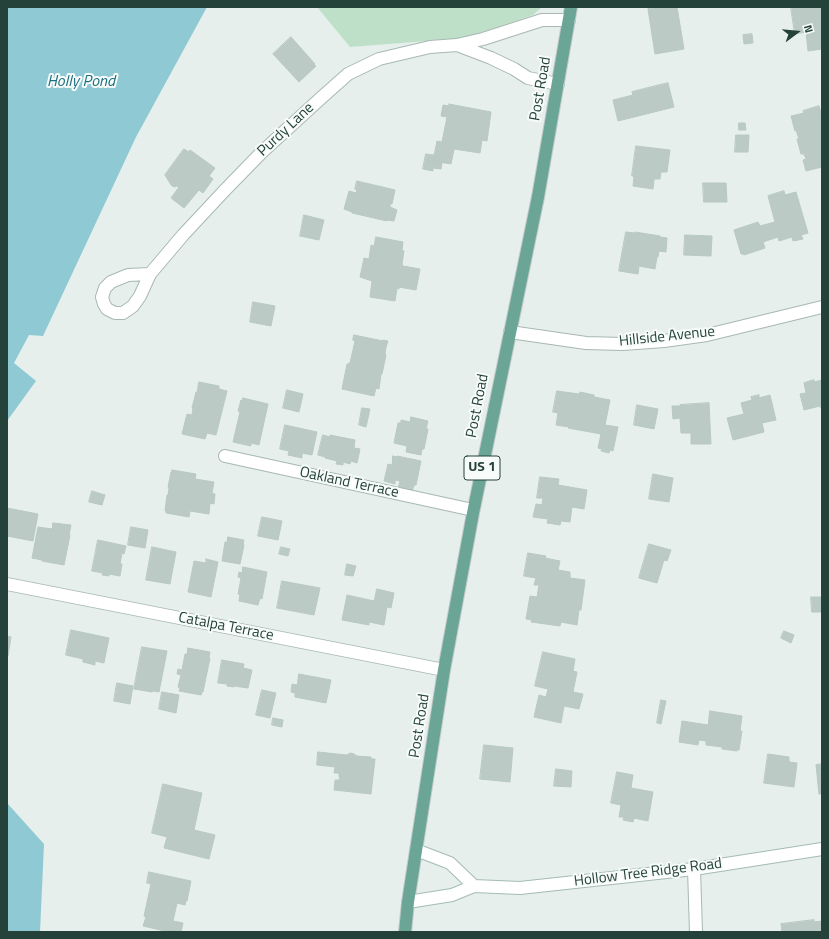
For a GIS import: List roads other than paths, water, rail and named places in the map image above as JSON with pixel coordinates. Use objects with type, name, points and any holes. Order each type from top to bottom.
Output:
[{"type":"main road","name":"Post Road","points":[[405,932],[408,902],[444,670],[473,510],[538,197],[571,7]]},
{"type":"street","name":"Purdy Lane","points":[[150,274],[225,190],[262,152],[348,74],[379,59],[430,48],[457,45],[482,39],[542,20],[569,20]]},
{"type":"street","name":"Purdy Lane","points":[[457,45],[491,58],[514,69],[528,78],[558,84]]},
{"type":"street","name":"Hillside Avenue","points":[[510,332],[586,343],[623,344],[664,341],[708,335],[822,307]]},
{"type":"street","name":"Oakland Terrace","points":[[226,456],[473,510]]},
{"type":"street","name":"Catalpa Terrace","points":[[7,584],[444,670]]},
{"type":"street","name":"Hollow Tree Ridge Road","points":[[408,902],[452,894],[474,886],[520,888],[694,869],[822,849]]},
{"type":"street","points":[[416,850],[450,863],[474,886]]},
{"type":"street","points":[[694,869],[696,932]]},
{"type":"water","name":"Holly Pond","points":[[7,7],[207,7],[136,137],[43,336],[29,335],[14,363],[36,381],[7,421]]},
{"type":"water","points":[[7,803],[44,844],[40,932],[7,932]]}]
